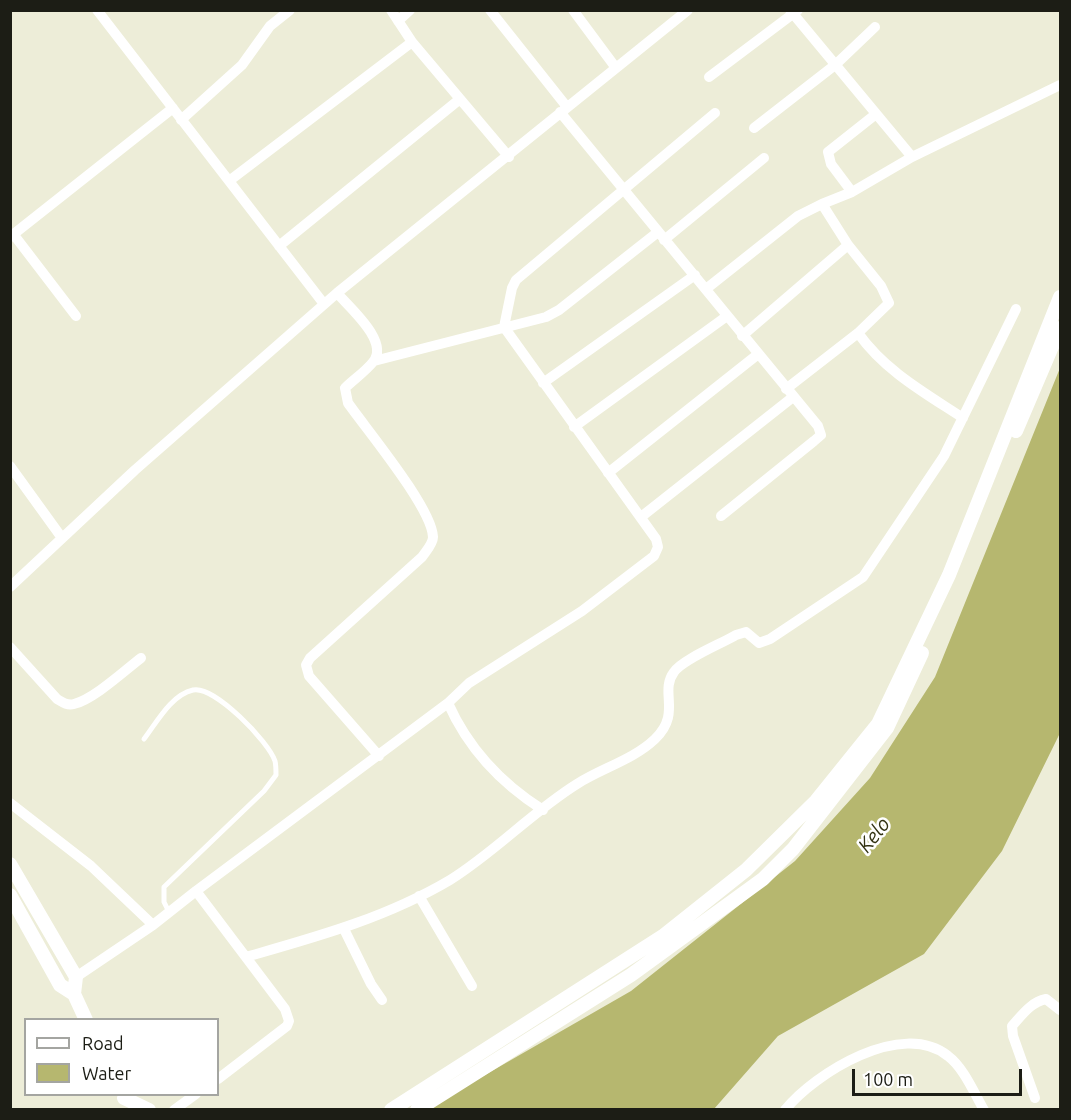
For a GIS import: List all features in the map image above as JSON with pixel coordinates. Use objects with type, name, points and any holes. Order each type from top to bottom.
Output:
[{"type":"street","points":[[97,10],[324,304]]},
{"type":"street","points":[[181,120],[242,65],[270,27],[290,10]]},
{"type":"street","points":[[391,10],[412,42],[509,157]]},
{"type":"street","points":[[398,21],[410,10]]},
{"type":"street","points":[[490,10],[624,190],[695,275],[757,355],[818,426],[821,435],[721,516]]},
{"type":"street","points":[[10,587],[135,470],[324,304],[509,157],[563,110],[688,10]]},
{"type":"street","points":[[710,77],[793,12],[912,157]]},
{"type":"street","points":[[579,13],[616,68]]},
{"type":"street","points":[[754,128],[835,64],[874,27]]},
{"type":"street","points":[[229,182],[412,42]]},
{"type":"street","points":[[706,289],[798,216],[852,192],[912,157],[1060,85]]},
{"type":"street","points":[[279,246],[460,99]]},
{"type":"street","points":[[76,315],[12,236],[173,108]]},
{"type":"street","points":[[76,977],[153,925],[379,756],[448,703],[469,683],[582,611],[654,556],[658,547],[656,539],[504,327],[512,288],[516,280],[715,114]]},
{"type":"street","points":[[852,192],[831,164],[828,152],[876,114]]},
{"type":"street","points":[[374,361],[546,317],[661,236],[765,158]]},
{"type":"street","points":[[641,517],[790,393],[889,303],[881,286],[848,245],[822,204]]},
{"type":"street","points":[[742,336],[848,245]]},
{"type":"street","points":[[543,383],[695,275]]},
{"type":"street","points":[[337,293],[376,337],[378,350],[374,361],[345,388],[345,395],[419,503],[432,527],[433,541],[422,557],[310,658],[306,665],[309,676],[379,756]]},
{"type":"street","points":[[391,1110],[663,936],[746,870],[816,801],[878,724],[949,576],[1060,297]]},
{"type":"street","points":[[246,957],[344,929],[450,880],[578,783],[612,768],[656,739],[670,719],[669,682],[677,668],[746,632],[759,642],[771,639],[863,578],[944,456],[1016,309]]},
{"type":"street","points":[[574,427],[727,316]]},
{"type":"street","points":[[417,1110],[631,975],[763,879],[793,849],[887,728],[897,710],[1060,328]]},
{"type":"street","points":[[858,333],[871,351],[899,376],[963,418]]},
{"type":"street","points":[[608,473],[757,355]]},
{"type":"street","points":[[10,465],[62,538]]},
{"type":"street","points":[[10,647],[57,699],[66,704],[74,704],[86,699],[141,658]]},
{"type":"street","points":[[448,703],[472,747],[524,798],[543,810]]},
{"type":"street","points":[[10,803],[91,866],[153,925]]},
{"type":"street","points":[[10,864],[76,977],[74,994],[85,1018]]},
{"type":"street","points":[[196,891],[285,1009],[289,1021],[287,1026],[219,1078]]},
{"type":"street","points":[[10,896],[60,985],[74,994]]},
{"type":"street","points":[[419,896],[472,986]]},
{"type":"street","points":[[344,929],[371,984],[382,1000]]},
{"type":"street","points":[[1035,1098],[1013,1036],[1012,1026],[1034,1003],[1040,1000],[1046,999],[1060,1010]]},
{"type":"street","points":[[785,1110],[797,1094],[833,1071],[878,1047],[906,1042],[934,1048],[949,1056],[984,1110]]},
{"type":"street","points":[[174,1110],[195,1096]]},
{"type":"street","points":[[125,1101],[149,1110]]},
{"type":"lane","points":[[144,739],[177,698],[194,689],[201,690],[208,692],[245,721],[275,760],[276,775],[264,791],[164,887],[164,902],[169,912]]},
{"type":"water","name":"Kelo","points":[[1060,368],[1060,733],[1002,851],[924,954],[778,1036],[714,1109],[424,1110],[631,991],[795,861],[870,778],[935,677]]}]
